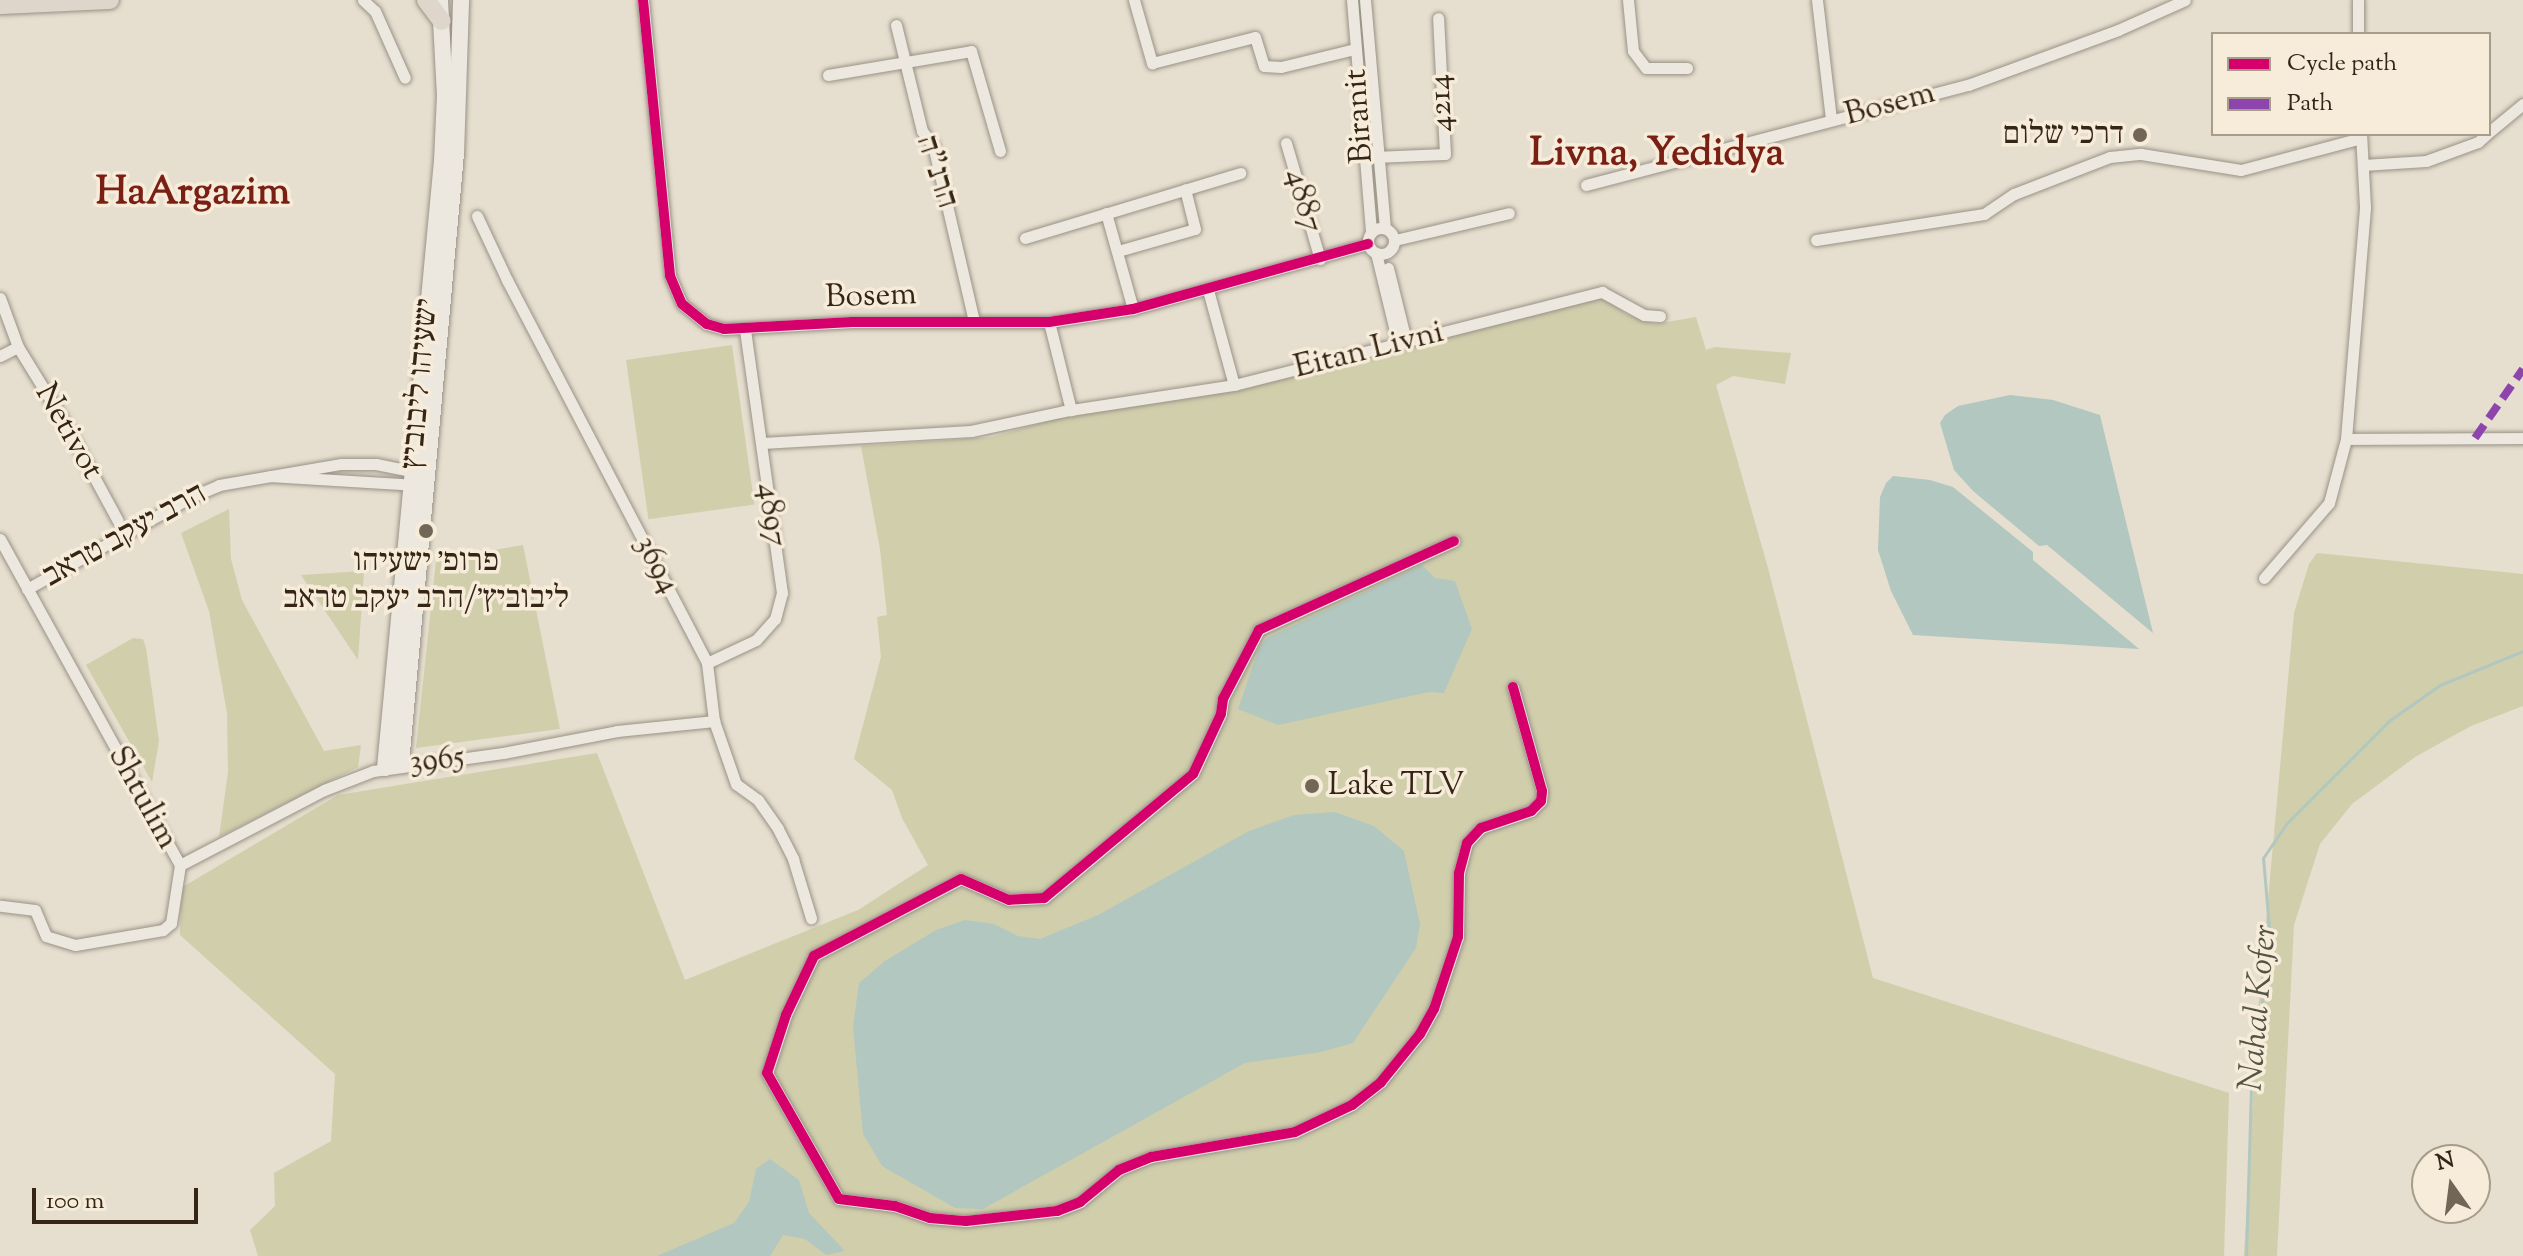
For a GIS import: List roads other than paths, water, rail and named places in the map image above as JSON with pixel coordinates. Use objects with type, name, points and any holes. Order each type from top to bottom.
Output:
[{"type":"main road","points":[[0,5],[110,0]]},
{"type":"main road","points":[[426,0],[442,21]]},
{"type":"street","points":[[363,0],[377,5],[380,28],[405,78]]},
{"type":"street","name":"ישעיהו ליבוביץ","points":[[393,766],[412,470],[442,161],[445,96],[440,0]]},
{"type":"street","name":"ישעיהו ליבוביץ","points":[[393,766],[427,480],[456,154],[461,0]]},
{"type":"street","name":"Bosem","points":[[643,0],[670,276],[690,313],[716,327],[745,329],[974,321],[1049,322],[1133,309],[1375,246],[1385,228]]},
{"type":"street","points":[[1134,0],[1152,63],[1255,37],[1264,66],[1281,67],[1355,49]]},
{"type":"street","name":"Biranit","points":[[1352,0],[1363,158],[1375,246],[1402,342]]},
{"type":"street","name":"Biranit","points":[[1365,0],[1385,228]]},
{"type":"street","points":[[1628,0],[1633,51],[1646,68],[1687,68]]},
{"type":"street","points":[[1817,0],[1831,120]]},
{"type":"street","name":"Bosem","points":[[1586,185],[1968,85],[2118,30],[2185,0]]},
{"type":"street","points":[[2358,0],[2358,32]]},
{"type":"street","name":"4214","points":[[1363,158],[1445,154],[1438,18]]},
{"type":"street","name":"הרנ\"ה","points":[[896,25],[922,131],[933,145],[974,321]]},
{"type":"street","points":[[828,75],[971,51],[1000,151]]},
{"type":"street","points":[[2491,131],[2523,104]]},
{"type":"street","points":[[1816,240],[1984,214],[2014,194],[2110,157],[2141,154],[2241,170],[2361,136],[2365,207],[2346,439],[2329,503],[2264,578]]},
{"type":"street","points":[[2363,165],[2426,161],[2478,142],[2485,136]]},
{"type":"street","name":"4887","points":[[1286,143],[1320,259]]},
{"type":"street","points":[[1025,238],[1240,173]]},
{"type":"street","points":[[1118,251],[1195,229],[1185,189]]},
{"type":"street","points":[[1106,213],[1133,309]]},
{"type":"street","points":[[1395,240],[1509,213]]},
{"type":"street","name":"3694","points":[[477,216],[507,280],[707,663],[714,721],[736,784],[758,800],[778,829],[793,859],[811,918]]},
{"type":"street","points":[[1385,228],[1395,240]]},
{"type":"street","points":[[1375,246],[1393,248],[1395,240]]},
{"type":"street","points":[[1208,290],[1234,385]]},
{"type":"street","name":"Eitan Livni","points":[[762,443],[971,431],[1071,410],[1234,385],[1602,292],[1644,315],[1660,316]]},
{"type":"street","name":"Netivot","points":[[0,298],[18,347],[66,425],[118,521]]},
{"type":"street","points":[[1049,322],[1071,410]]},
{"type":"street","name":"4897","points":[[707,663],[756,640],[775,619],[782,593],[745,329]]},
{"type":"street","points":[[0,356],[18,347]]},
{"type":"street","points":[[2346,439],[2523,438]]},
{"type":"street","name":"הרב יעקב טראב","points":[[27,589],[203,490],[235,481],[341,464],[412,470],[427,480]]},
{"type":"street","name":"הרב יעקב טראב","points":[[270,476],[411,488]]},
{"type":"street","points":[[411,488],[427,480]]},
{"type":"street","name":"Shtulim","points":[[0,539],[180,865],[171,923],[163,930],[75,945],[46,936],[35,910],[0,906]]},
{"type":"street","points":[[1454,541],[1259,630],[1223,699],[1221,714],[1193,774],[1044,898],[1009,900],[961,879],[814,956],[786,1015],[767,1073],[839,1199],[895,1206],[930,1218],[966,1221],[1057,1211],[1080,1202],[1119,1170],[1151,1157],[1295,1132],[1352,1105],[1381,1082],[1420,1034],[1434,1009],[1458,937],[1459,873],[1467,843],[1481,828],[1531,811],[1541,801],[1542,791],[1513,687]]},
{"type":"street","name":"3965","points":[[180,865],[324,790],[393,766],[503,753],[639,728],[714,721]]},
{"type":"waterway","name":"Nahal Kofer","points":[[2246,1256],[2251,1084],[2270,939],[2263,858],[2287,823],[2390,720],[2440,685],[2523,651]]},
{"type":"place","name":"דרכי שלום","points":[[2140,135]]},
{"type":"place","name":"פרופ׳ ישעיהו ליבוביץ׳/הרב יעקב טראב","points":[[426,531]]},
{"type":"place","name":"Lake TLV","points":[[1312,786]]},
{"type":"district","name":"Livna, Yedidya","points":[[1657,155]]},
{"type":"district","name":"HaArgazim","points":[[193,194]]}]
